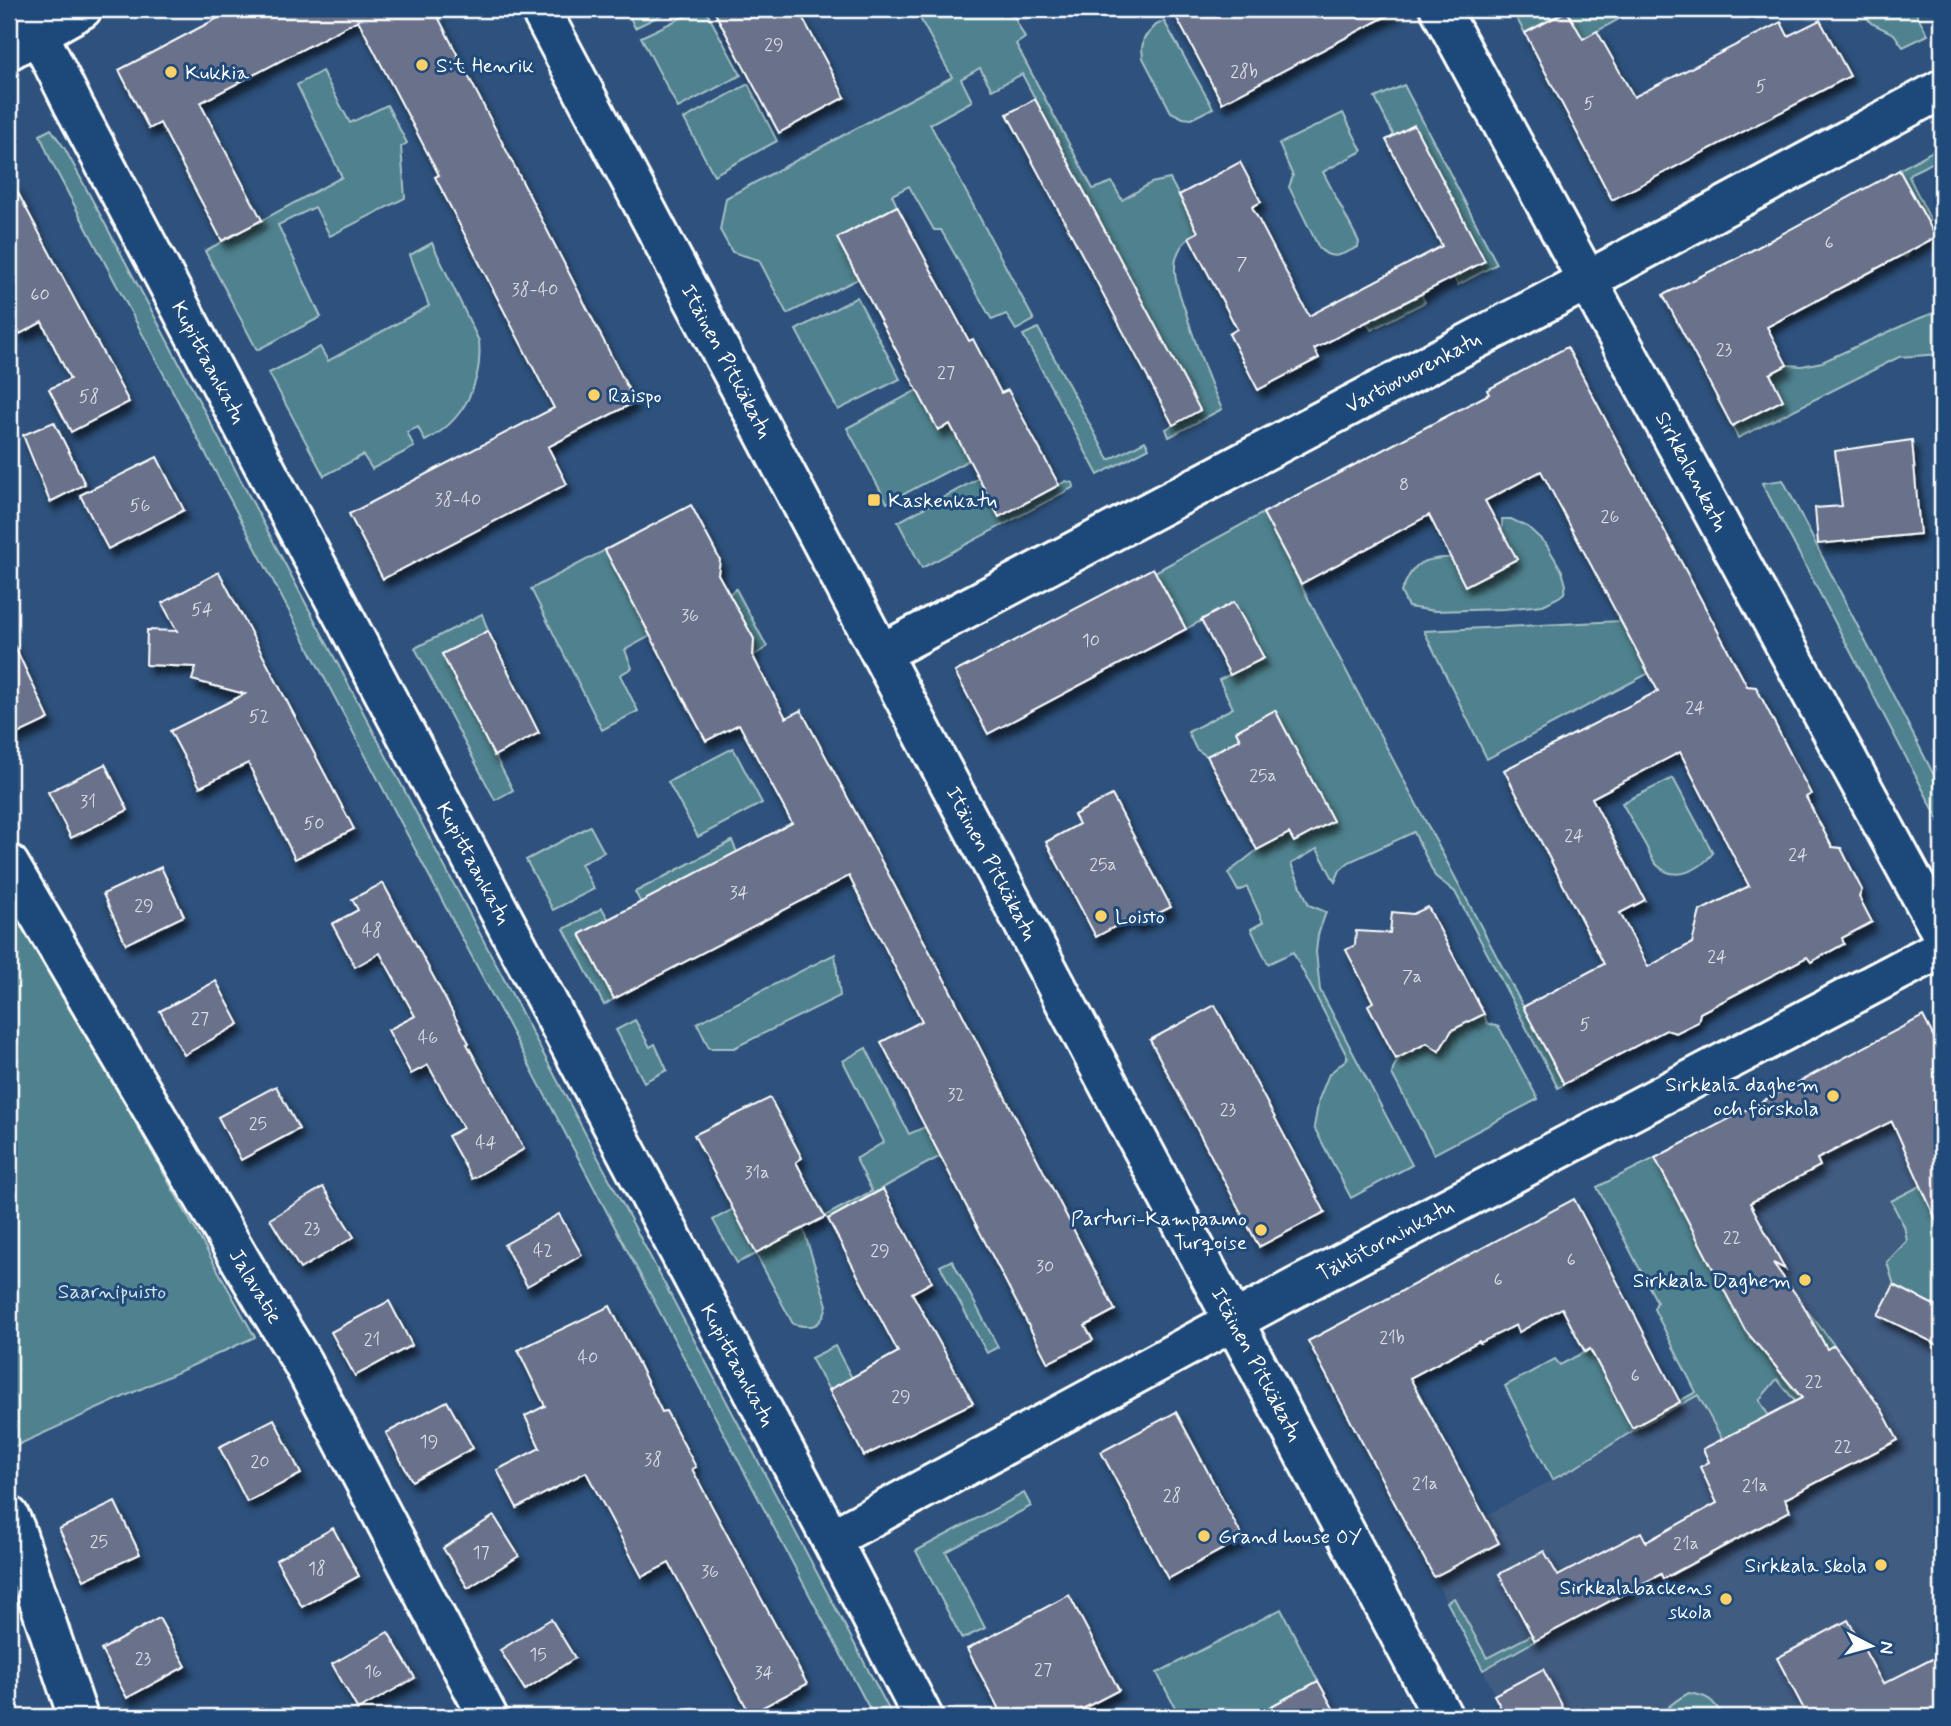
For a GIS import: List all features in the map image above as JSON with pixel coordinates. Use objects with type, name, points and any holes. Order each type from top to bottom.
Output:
[{"type":"street","points":[[24,30],[82,9]]},
{"type":"street","name":"Itäinen Pitkäkatu","points":[[540,9],[1443,1717]]},
{"type":"street","name":"Sirkkalankatu","points":[[1440,9],[1942,934]]},
{"type":"street","name":"Kupittaankatu","points":[[24,30],[96,149],[923,1717]]},
{"type":"street","name":"Vartiovuorenkatu","points":[[882,653],[1588,280],[1942,89]]},
{"type":"street","name":"Jalavatie","points":[[9,864],[254,1285],[302,1362],[488,1717]]},
{"type":"street","name":"Tähtitorninkatu","points":[[831,1539],[1234,1320],[1942,948]]},
{"type":"street","points":[[9,1516],[78,1717]]},
{"type":"shaded area","points":[[1923,1016],[1942,1053],[1942,1717],[1506,1717],[1366,1449],[1430,1415],[1485,1516],[1578,1466],[1634,1430],[1722,1382],[1614,1179]]},
{"type":"green space","points":[[626,9],[673,9],[635,28]]},
{"type":"green space","points":[[705,9],[741,75],[678,108],[641,37]]},
{"type":"green space","points":[[915,9],[1010,9],[1025,38],[1016,44],[1093,189],[1112,182],[1122,200],[1151,183],[1170,179],[1198,232],[1184,243],[1178,253],[1175,264],[1176,282],[1202,361],[1222,409],[1169,437],[1166,429],[1200,410],[1022,74],[992,90],[980,68],[961,79],[972,101],[930,124],[1034,320],[1016,330],[1006,314],[992,320],[941,230],[934,230],[909,186],[892,195],[897,206],[837,238],[858,279],[787,314],[759,260],[732,252],[720,230],[726,198],[952,77]]},
{"type":"green space","points":[[1529,9],[1637,9],[1583,39],[1567,11],[1525,33],[1515,16]]},
{"type":"green space","points":[[1861,9],[1914,9],[1928,35],[1903,47],[1894,34],[1871,23]]},
{"type":"green space","points":[[1164,21],[1213,108],[1191,119],[1171,112],[1143,58],[1144,38],[1156,25]]},
{"type":"green space","points":[[322,71],[350,123],[387,105],[407,143],[401,147],[405,198],[330,236],[315,207],[278,225],[321,317],[257,350],[205,251],[342,177],[297,85]]},
{"type":"green space","points":[[748,84],[777,141],[714,175],[684,119]]},
{"type":"green space","points":[[1404,85],[1497,264],[1458,285],[1454,278],[1485,261],[1394,136],[1375,98]]},
{"type":"green space","points":[[1343,113],[1362,151],[1323,172],[1359,242],[1358,247],[1333,256],[1319,248],[1289,187],[1293,176],[1279,144]]},
{"type":"green space","points":[[51,129],[65,149],[149,306],[893,1717],[874,1717],[51,161],[40,135]]},
{"type":"green space","points":[[1942,146],[1942,158],[1911,173],[1909,177],[1930,219],[1906,257],[1901,255],[1892,236],[1926,218],[1899,170]]},
{"type":"green space","points":[[432,243],[479,341],[478,372],[468,400],[450,423],[425,441],[418,427],[407,432],[414,447],[372,469],[363,455],[324,476],[269,373],[320,347],[328,361],[429,306],[410,255]]},
{"type":"green space","points":[[1421,294],[1425,302],[1371,330],[1367,323]]},
{"type":"green space","points":[[857,297],[900,379],[838,410],[796,330]]},
{"type":"green space","points":[[1942,311],[1942,354],[1899,357],[1738,438],[1732,426],[1770,374],[1787,365],[1802,366],[1822,362]]},
{"type":"green space","points":[[1038,328],[1109,460],[1145,441],[1149,448],[1098,475],[1023,335]]},
{"type":"green space","points":[[917,390],[938,430],[950,424],[969,460],[887,503],[847,428]]},
{"type":"green space","points":[[979,478],[999,516],[1066,481],[1073,483],[1074,487],[922,568],[898,522]]},
{"type":"green space","points":[[1783,480],[1942,791],[1942,826],[1762,483]]},
{"type":"green space","points":[[1263,513],[1564,1084],[1558,1088],[1455,892],[1435,876],[1414,832],[1349,862],[1340,870],[1335,882],[1317,849],[1291,864],[1309,905],[1326,912],[1318,935],[1316,952],[1320,990],[1412,1165],[1351,1198],[1314,1127],[1319,1099],[1329,1074],[1348,1058],[1293,952],[1268,964],[1251,929],[1263,922],[1247,887],[1238,891],[1228,873],[1257,850],[1289,833],[1294,842],[1333,820],[1275,710],[1240,739],[1207,756],[1196,749],[1188,732],[1233,708],[1219,680],[1263,658],[1234,603],[1186,629],[1155,572]]},
{"type":"green space","points":[[1502,519],[1511,519],[1528,527],[1546,544],[1562,571],[1566,585],[1564,593],[1543,605],[1504,609],[1435,611],[1408,607],[1401,592],[1412,571],[1423,562],[1455,557],[1516,559],[1502,531]]},
{"type":"green space","points":[[605,550],[650,636],[625,650],[632,668],[620,675],[638,711],[602,730],[531,589]]},
{"type":"green space","points":[[736,589],[767,647],[753,656],[754,639],[729,594]]},
{"type":"green space","points":[[482,614],[488,631],[442,654],[513,790],[495,800],[415,648]]},
{"type":"green space","points":[[1620,621],[1649,673],[1487,759],[1424,631]]},
{"type":"green space","points":[[733,748],[762,803],[698,837],[668,782]]},
{"type":"green space","points":[[1673,778],[1713,853],[1701,865],[1679,874],[1664,870],[1655,863],[1622,803]]},
{"type":"green space","points":[[590,826],[604,852],[581,864],[594,889],[553,910],[526,860]]},
{"type":"green space","points":[[732,841],[737,852],[641,903],[635,892]]},
{"type":"green space","name":"Saarnipuisto","points":[[9,905],[44,958],[255,1337],[9,1449]]},
{"type":"green space","points":[[602,908],[609,920],[580,935],[614,999],[604,1005],[564,929]]},
{"type":"green space","points":[[835,954],[840,996],[734,1048],[709,1048],[697,1023]]},
{"type":"green space","points":[[1484,1014],[1487,1023],[1499,1027],[1538,1099],[1434,1154],[1392,1074],[1396,1062],[1427,1043],[1439,1051],[1449,1035],[1448,1032]]},
{"type":"green space","points":[[635,1020],[650,1047],[655,1044],[667,1070],[644,1082],[616,1030]]},
{"type":"green space","points":[[866,1048],[909,1134],[925,1127],[941,1156],[828,1219],[825,1216],[872,1191],[856,1159],[884,1142],[843,1061]]},
{"type":"green space","points":[[1655,1158],[1750,1339],[1806,1309],[1834,1345],[1804,1364],[1778,1370],[1804,1404],[1803,1411],[1777,1379],[1759,1400],[1775,1426],[1746,1427],[1722,1439],[1698,1395],[1552,1480],[1505,1386],[1555,1359],[1560,1365],[1590,1349],[1632,1427],[1696,1392],[1654,1309],[1657,1302],[1597,1187]]},
{"type":"green space","points":[[1937,1183],[1942,1192],[1942,1309],[1894,1285],[1887,1262],[1907,1241],[1904,1226],[1891,1201],[1922,1185]]},
{"type":"green space","points":[[733,1209],[756,1253],[803,1228],[827,1305],[816,1325],[793,1324],[756,1254],[737,1263],[713,1220]]},
{"type":"green space","points":[[952,1260],[998,1347],[987,1353],[940,1266]]},
{"type":"green space","points":[[835,1346],[852,1378],[829,1390],[811,1358]]},
{"type":"green space","points":[[1024,1493],[1031,1506],[946,1552],[985,1628],[962,1639],[916,1551]]},
{"type":"green space","points":[[1454,1598],[1487,1658],[1531,1635],[1535,1641],[1483,1670],[1447,1602]]},
{"type":"green space","points":[[1281,1609],[1318,1681],[1251,1717],[1180,1717],[1157,1673]]},
{"type":"green space","points":[[1689,1693],[1710,1700],[1724,1717],[1663,1717],[1666,1709]]},
{"type":"building","points":[[235,9],[434,9],[635,402],[548,447],[567,484],[383,579],[349,514],[554,408],[435,177],[439,175],[358,20],[200,103],[262,220],[222,241],[160,123],[149,129],[119,70]]},
{"type":"building","points":[[713,9],[798,9],[845,97],[779,133]]},
{"type":"building","points":[[1172,9],[1400,9],[1222,103]]},
{"type":"building","points":[[1567,11],[1583,39],[1597,31],[1634,97],[1781,22],[1788,36],[1820,20],[1850,76],[1612,200],[1525,33]]},
{"type":"building","points":[[1035,99],[1200,410],[1173,425],[1007,114]]},
{"type":"building","points":[[1414,125],[1485,261],[1314,349],[1319,358],[1258,390],[1229,334],[1237,329],[1189,237],[1198,232],[1179,195],[1240,162],[1261,202],[1252,207],[1309,316],[1442,246],[1386,140]]},
{"type":"building","points":[[1899,170],[1936,237],[1767,327],[1787,365],[1770,374],[1783,400],[1732,426],[1663,295],[1747,253]]},
{"type":"building","points":[[9,176],[129,402],[71,432],[49,389],[70,379],[42,322],[20,334],[9,313]]},
{"type":"building","points":[[897,206],[969,341],[973,339],[1001,393],[1008,390],[1059,485],[999,517],[950,424],[938,430],[837,238]]},
{"type":"building","points":[[1567,347],[1747,686],[1756,687],[1811,794],[1806,797],[1832,847],[1841,848],[1862,890],[1859,897],[1872,922],[1842,938],[1844,944],[1811,962],[1807,957],[1700,1013],[1698,1022],[1676,1033],[1666,1030],[1564,1084],[1523,1007],[1604,964],[1504,770],[1658,691],[1541,471],[1485,501],[1517,559],[1465,586],[1429,515],[1301,584],[1263,513],[1489,394],[1487,390]],"holes":[[[1680,752],[1749,886],[1700,911],[1692,943],[1648,967],[1620,913],[1645,900],[1592,798]]]},
{"type":"building","points":[[54,422],[85,484],[50,502],[23,435]]},
{"type":"building","points":[[1912,440],[1920,534],[1818,544],[1815,508],[1842,506],[1835,451]]},
{"type":"building","points":[[157,457],[184,510],[108,549],[80,495]]},
{"type":"building","points":[[691,505],[720,560],[718,574],[754,639],[753,656],[761,672],[786,718],[801,710],[948,986],[1115,1310],[1085,1326],[1093,1340],[1048,1363],[881,1042],[922,1021],[849,876],[614,999],[580,934],[792,823],[739,724],[706,741],[605,550]]},
{"type":"building","points":[[1153,568],[1186,629],[988,734],[955,672]]},
{"type":"building","points":[[219,572],[354,829],[295,859],[248,763],[200,787],[170,731],[245,694],[192,680],[196,667],[146,665],[147,630],[177,631],[162,603]]},
{"type":"building","points":[[1234,602],[1264,658],[1230,675],[1201,620]]},
{"type":"building","points":[[488,631],[539,733],[494,756],[442,654]]},
{"type":"building","points":[[9,634],[49,719],[9,738]]},
{"type":"building","points":[[1275,710],[1333,821],[1294,842],[1289,833],[1257,850],[1207,756],[1240,739],[1236,731]]},
{"type":"building","points":[[105,764],[128,810],[71,838],[48,792]]},
{"type":"building","points":[[1112,795],[1171,907],[1133,926],[1129,919],[1096,937],[1046,842],[1079,824],[1074,815]]},
{"type":"building","points":[[161,867],[184,916],[126,944],[103,894]]},
{"type":"building","points":[[383,883],[524,1149],[472,1179],[448,1136],[463,1128],[428,1065],[411,1074],[388,1030],[415,1016],[380,953],[355,967],[332,924],[358,910],[352,899]]},
{"type":"building","points":[[1428,907],[1484,1014],[1452,1030],[1439,1051],[1427,1043],[1396,1059],[1368,1005],[1373,1002],[1346,950],[1355,945],[1356,931],[1390,933],[1392,912],[1413,914]]},
{"type":"building","points":[[216,981],[239,1024],[184,1055],[160,1011]]},
{"type":"building","points":[[1215,1005],[1325,1212],[1259,1247],[1150,1040]]},
{"type":"building","points":[[1923,1016],[1942,1053],[1942,1233],[1892,1121],[1817,1159],[1820,1166],[1750,1203],[1785,1269],[1773,1263],[1802,1303],[1827,1349],[1834,1345],[1882,1410],[1898,1440],[1785,1499],[1790,1511],[1663,1579],[1661,1574],[1535,1641],[1499,1574],[1544,1551],[1558,1576],[1641,1532],[1646,1542],[1717,1503],[1700,1467],[1709,1462],[1703,1449],[1802,1398],[1745,1330],[1655,1158]]},
{"type":"building","points":[[276,1086],[299,1129],[241,1160],[218,1117]]},
{"type":"building","points":[[770,1098],[802,1158],[796,1162],[825,1217],[756,1253],[694,1135]]},
{"type":"building","points":[[323,1187],[354,1237],[300,1269],[270,1219]]},
{"type":"building","points":[[883,1189],[932,1282],[912,1293],[973,1403],[864,1456],[829,1390],[898,1352],[828,1219]]},
{"type":"building","points":[[1574,1199],[1680,1402],[1632,1428],[1590,1349],[1585,1352],[1562,1308],[1519,1332],[1516,1325],[1480,1343],[1479,1341],[1410,1378],[1499,1543],[1434,1577],[1308,1341]]},
{"type":"building","points":[[559,1214],[582,1255],[527,1286],[504,1245]]},
{"type":"building","points":[[1894,1285],[1942,1309],[1942,1347],[1878,1315]]},
{"type":"building","points":[[389,1301],[412,1345],[355,1376],[331,1332]]},
{"type":"building","points":[[610,1306],[662,1412],[666,1411],[696,1467],[692,1469],[807,1684],[750,1714],[669,1563],[642,1577],[586,1472],[517,1508],[497,1470],[540,1448],[525,1416],[545,1406],[518,1350]]},
{"type":"building","points":[[447,1401],[473,1448],[412,1481],[386,1433]]},
{"type":"building","points":[[1176,1412],[1243,1538],[1168,1579],[1101,1452]]},
{"type":"building","points":[[274,1419],[301,1474],[247,1502],[219,1447]]},
{"type":"building","points":[[115,1502],[140,1554],[84,1580],[59,1529]]},
{"type":"building","points":[[494,1516],[519,1556],[468,1588],[443,1548]]},
{"type":"building","points":[[333,1528],[359,1576],[302,1607],[276,1560]]},
{"type":"building","points":[[1069,1595],[1119,1690],[1067,1717],[1003,1717],[967,1649]]},
{"type":"building","points":[[159,1618],[186,1666],[127,1698],[101,1650]]},
{"type":"building","points":[[551,1619],[575,1658],[525,1690],[500,1650]]},
{"type":"building","points":[[1848,1620],[1883,1684],[1942,1654],[1942,1717],[1808,1717],[1777,1658]]},
{"type":"building","points":[[388,1632],[415,1678],[358,1710],[332,1664]]},
{"type":"building","points":[[1543,1669],[1568,1717],[1506,1717],[1494,1695]]},
{"type":"building","points":[[1318,1681],[1338,1717],[1251,1717]]},
{"type":"place","name":"S:t Henrik","points":[[422,65]]},
{"type":"place","name":"Kukkia","points":[[171,72]]},
{"type":"place","name":"Raispo","points":[[594,395]]},
{"type":"place","name":"Kaskenkatu","points":[[874,500]]},
{"type":"place","name":"Loisto","points":[[1101,916]]},
{"type":"place","name":"Sirkkala daghem och förskola","points":[[1833,1096]]},
{"type":"place","name":"Parturi-Kampaamo Turqoise","points":[[1261,1230]]},
{"type":"place","name":"Sirkkala Daghem","points":[[1805,1280]]},
{"type":"place","name":"Grand house OY","points":[[1204,1536]]},
{"type":"place","name":"Sirkkala skola","points":[[1881,1565]]},
{"type":"place","name":"Sirkkalabackens skola","points":[[1726,1599]]}]
